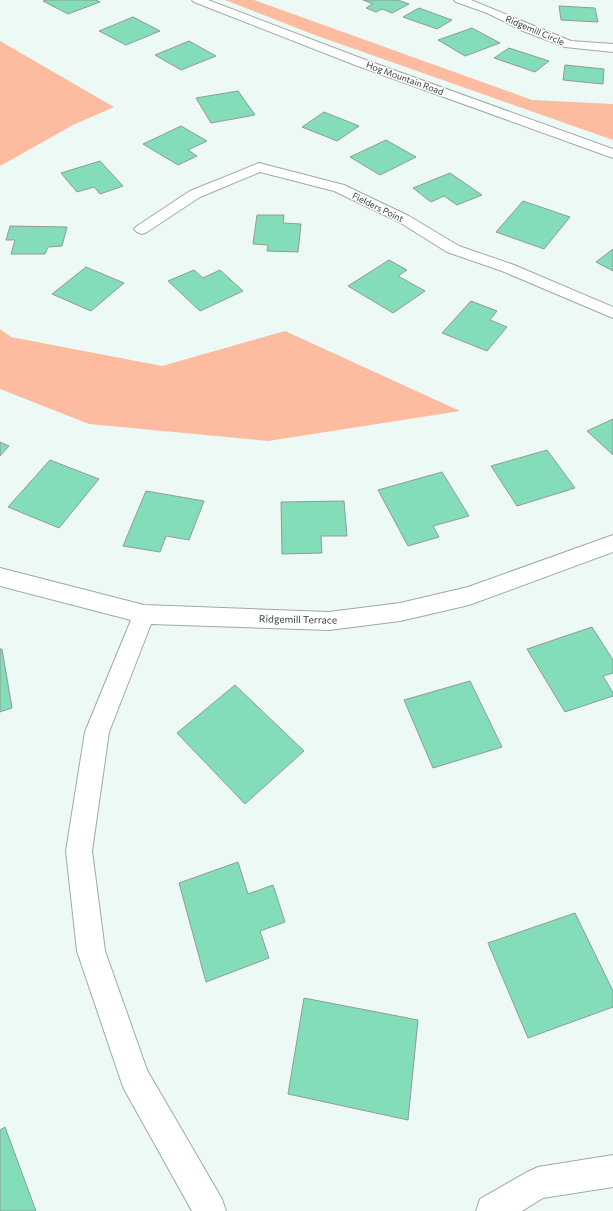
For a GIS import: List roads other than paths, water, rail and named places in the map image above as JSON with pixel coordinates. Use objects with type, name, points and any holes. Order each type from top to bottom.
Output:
[{"type":"street","name":"Hog Mountain Road","points":[[198,0],[359,62],[613,154]]},
{"type":"street","name":"Ridgemill Circle","points":[[460,0],[491,11],[527,28],[569,44],[613,48]]},
{"type":"street","name":"Fielders Point","points":[[142,229],[194,194],[259,167],[339,188],[404,219],[453,249],[508,268],[613,313]]},
{"type":"street","name":"Ridgemill Terrace","points":[[0,577],[144,614],[329,621],[400,612],[470,596],[613,543]]},
{"type":"street","points":[[144,614],[97,732],[78,851],[91,951],[134,1078],[210,1211]]},
{"type":"street","points":[[492,1211],[538,1183],[613,1171]]}]
